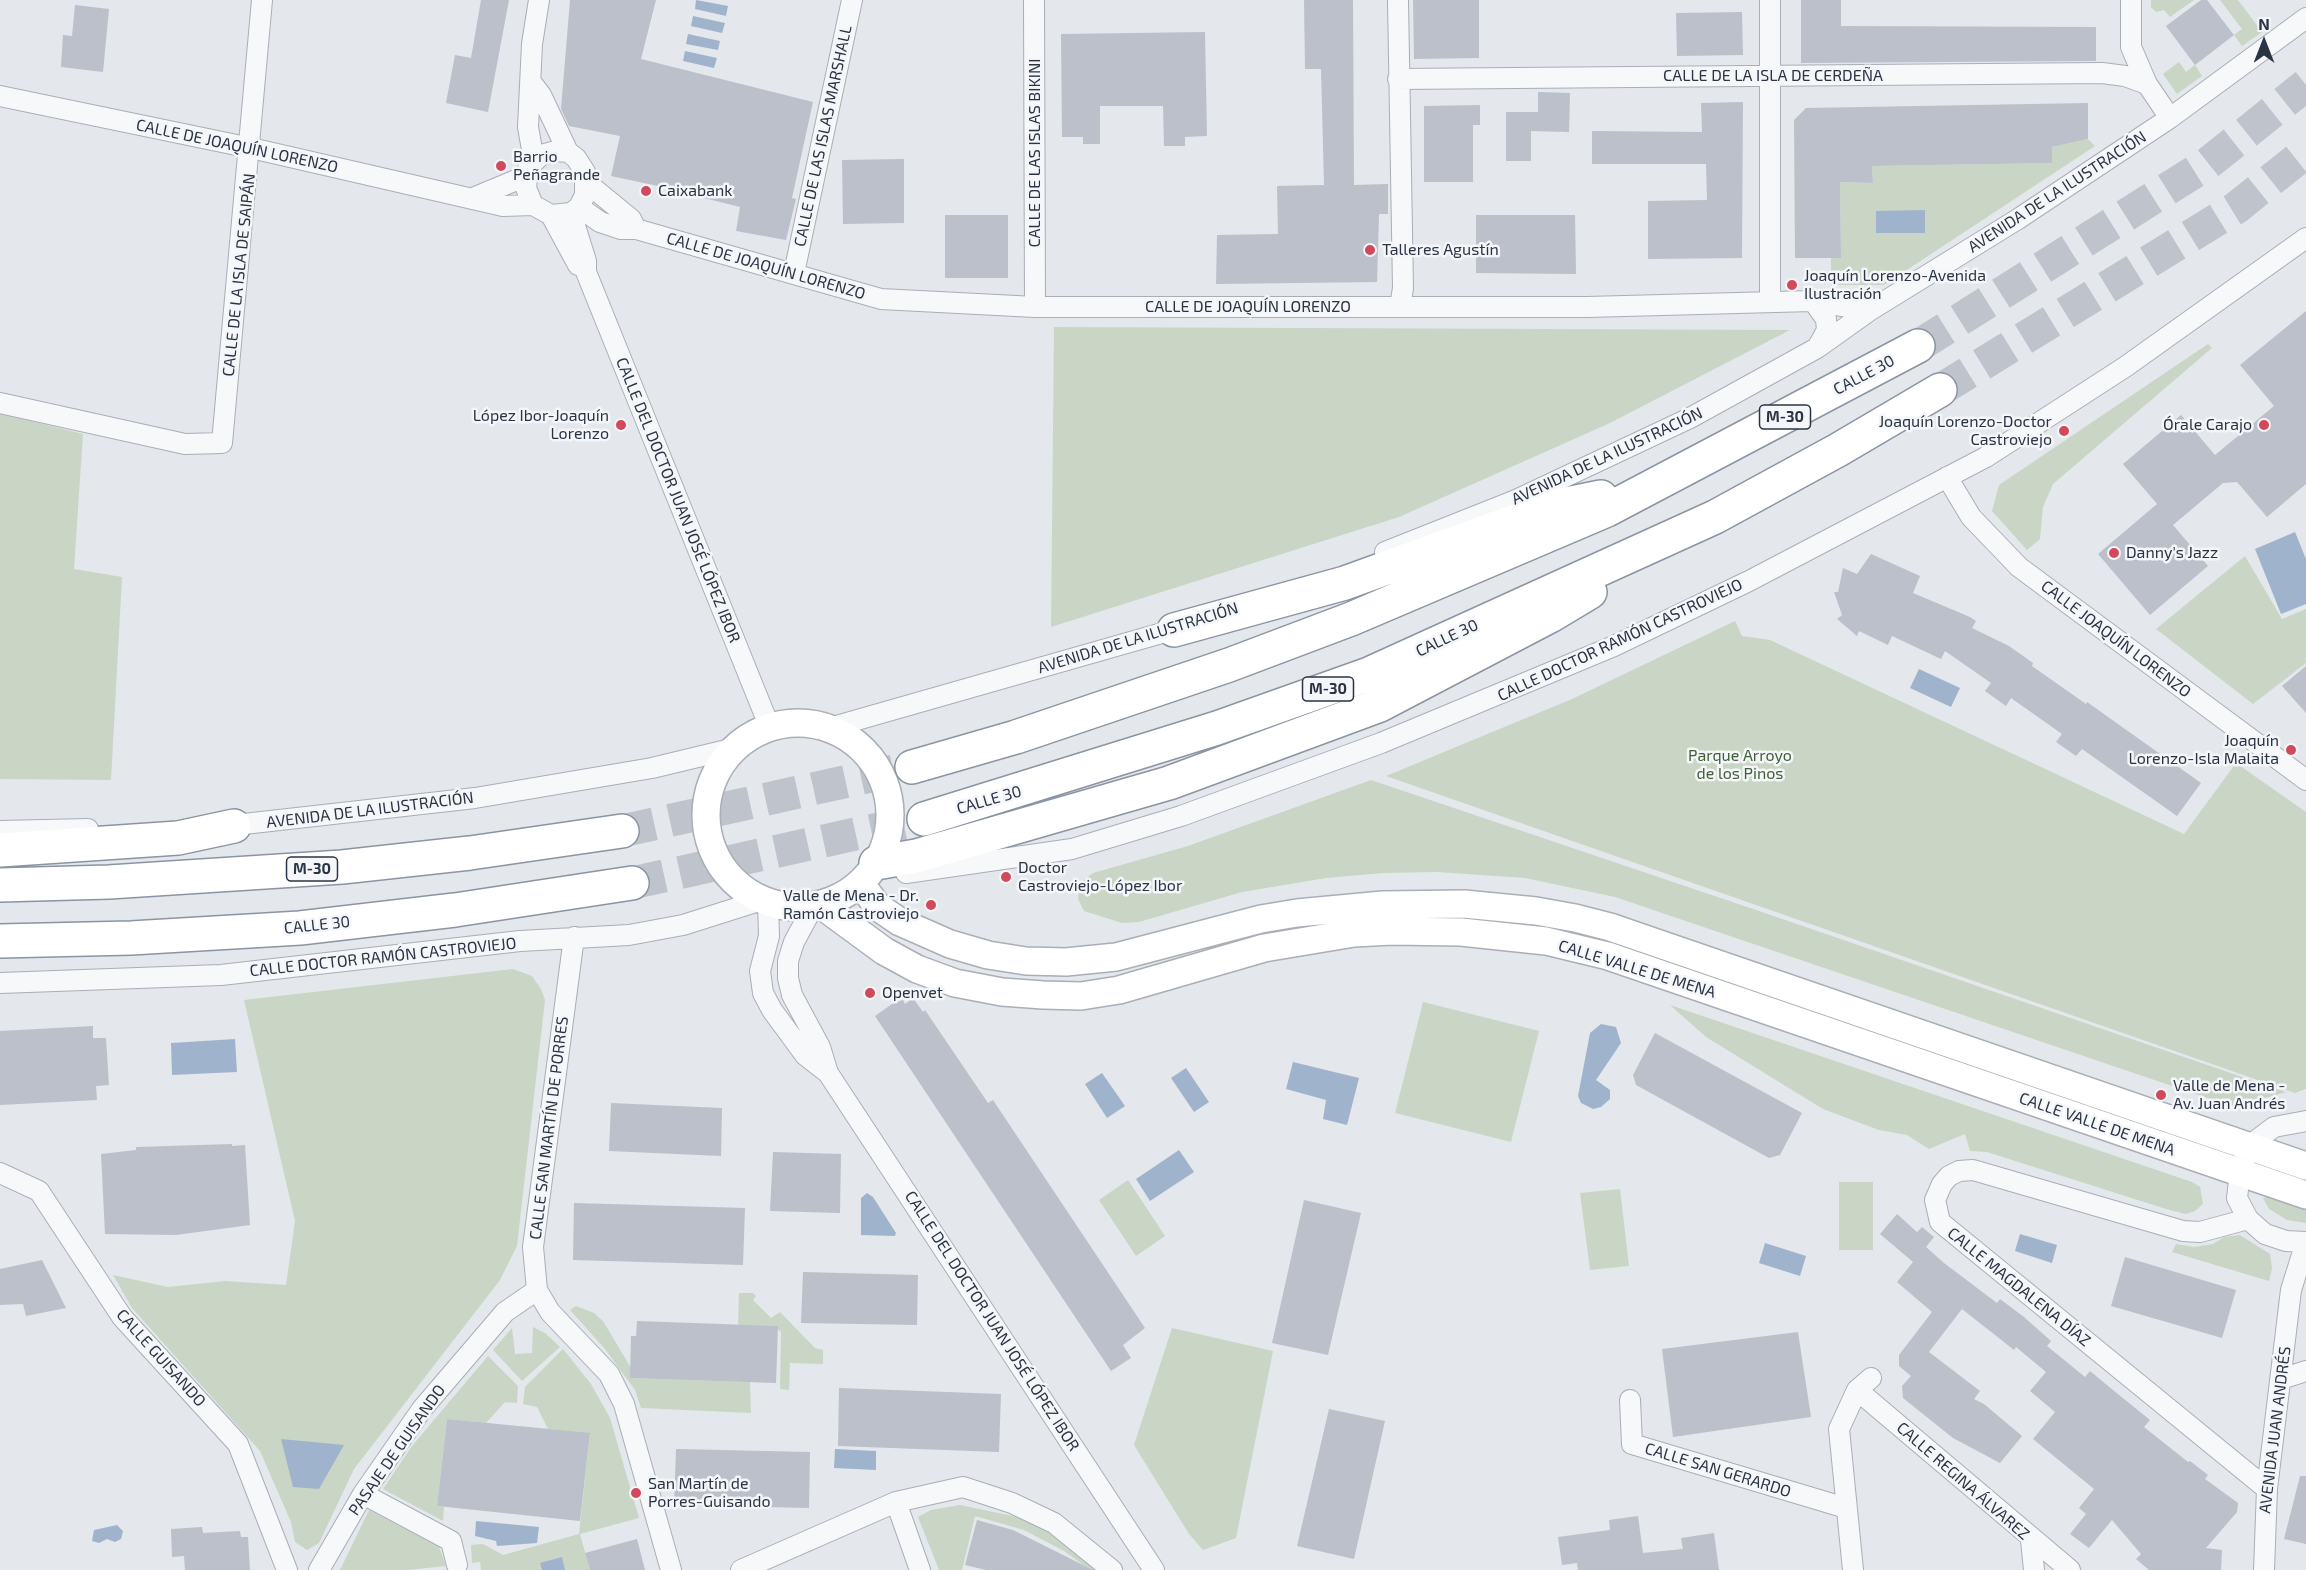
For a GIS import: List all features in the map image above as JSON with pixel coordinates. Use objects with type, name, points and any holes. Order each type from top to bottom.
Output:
[{"type":"highway","name":"CALLE 30","points":[[912,767],[1016,737],[1229,665],[1351,619],[1606,510],[1918,346]]},
{"type":"highway","name":"CALLE 30","points":[[924,819],[1217,728],[1369,674],[1715,517],[1838,450],[1940,390]]},
{"type":"highway","points":[[1174,630],[1345,583],[1557,506],[1653,487]]},
{"type":"highway","points":[[867,875],[916,856],[1169,783],[1380,705],[1550,616],[1715,517]]},
{"type":"highway","points":[[0,850],[178,838],[234,826]]},
{"type":"highway","name":"M-30","points":[[0,885],[109,882],[342,867],[470,853],[622,831]]},
{"type":"highway","name":"CALLE 30","points":[[0,941],[131,938],[300,928],[455,910],[632,883]]},
{"type":"main road","points":[[789,724],[829,728],[843,734],[866,753],[875,764],[888,792],[889,829],[867,875],[841,896],[817,905],[791,906],[765,901],[732,879],[721,865],[708,831],[708,795],[719,770],[735,748],[752,736],[770,728],[789,724]]},
{"type":"main road","name":"CALLE VALLE DE MENA","points":[[867,875],[878,907],[900,922],[950,944],[988,955],[1026,961],[1066,962],[1116,957],[1261,919],[1297,913],[1383,905],[1464,904],[1575,918],[1610,927],[2306,1166]]},
{"type":"main road","name":"CALLE VALLE DE MENA","points":[[817,905],[884,951],[917,969],[955,983],[1002,992],[1043,995],[1081,996],[1119,990],[1264,948],[1354,933],[1461,932],[1546,941],[1608,956],[2306,1195]]},
{"type":"street","name":"CALLE DE LA ISLA DE SAIPÁN","points":[[0,403],[185,444],[222,443],[251,147],[262,0]]},
{"type":"street","points":[[532,205],[528,196],[530,168],[528,127],[532,44],[539,0]]},
{"type":"street","name":"CALLE DE LAS ISLAS MARSHALL","points":[[795,273],[852,0]]},
{"type":"street","name":"CALLE DE LAS ISLAS BIKINI","points":[[1034,0],[1035,307]]},
{"type":"street","points":[[1398,0],[1402,288],[1400,307]]},
{"type":"street","points":[[1770,0],[1770,302]]},
{"type":"street","points":[[2131,0],[2131,47],[2147,84],[2170,118]]},
{"type":"street","name":"AVENIDA DE LA ILUSTRACIÓN","points":[[829,728],[1174,630],[1338,570],[1516,500],[1690,418],[1817,348],[1869,311],[2018,219],[2170,118],[2306,18]]},
{"type":"street","name":"CALLE DE LA ISLA DE CERDEÑA","points":[[1398,79],[1586,79],[1744,74],[1770,76],[2102,73],[2125,76],[2147,84]]},
{"type":"street","points":[[531,82],[541,95],[568,152],[581,165],[587,183],[631,219],[636,229]]},
{"type":"street","name":"CALLE DE JOAQUÍN LORENZO","points":[[0,96],[251,147],[503,206],[532,205],[551,215]]},
{"type":"street","points":[[473,198],[530,168],[549,152],[568,152]]},
{"type":"street","points":[[551,215],[575,210],[587,183]]},
{"type":"street","name":"CALLE DE JOAQUÍN LORENZO","points":[[575,210],[621,229],[636,229],[881,299],[1035,307],[1587,307],[1813,302],[1869,311]]},
{"type":"street","name":"CALLE DEL DOCTOR JUAN JOSÉ LÓPEZ IBOR","points":[[575,210],[586,261],[586,272],[770,728]]},
{"type":"street","name":"CALLE DEL DOCTOR JUAN JOSÉ LÓPEZ IBOR","points":[[551,215],[577,264],[586,272]]},
{"type":"street","name":"CALLE DOCTOR RAMÓN CASTROVIEJO","points":[[867,875],[1072,849],[1181,816],[1294,776],[1472,707],[1614,646],[1749,581],[1986,457],[2101,384],[2306,238]]},
{"type":"street","points":[[1813,302],[1826,319],[1827,330],[1817,348]]},
{"type":"street","name":"CALLE JOAQUÍN LORENZO","points":[[1947,477],[1971,516],[2019,567],[2306,780]]},
{"type":"street","name":"AVENIDA DE LA ILUSTRACIÓN","points":[[0,831],[234,826],[475,798],[652,768],[735,748]]},
{"type":"street","points":[[765,901],[769,936],[760,971],[763,993],[772,1010],[805,1055],[828,1073]]},
{"type":"street","name":"CALLE DOCTOR RAMÓN CASTROVIEJO","points":[[0,983],[221,975],[574,937],[629,935],[683,925],[765,901]]},
{"type":"street","points":[[817,905],[794,942],[788,961],[788,978],[792,995],[820,1047],[828,1073]]},
{"type":"street","name":"CALLE SAN MARTÍN DE PORRES","points":[[574,937],[533,1247],[537,1290],[550,1312],[609,1374],[619,1394],[672,1570]]},
{"type":"street","name":"CALLE DEL DOCTOR JUAN JOSÉ LÓPEZ IBOR","points":[[828,1073],[1154,1570]]},
{"type":"street","points":[[2306,1121],[2274,1127],[2250,1145],[2240,1172],[2237,1198],[2248,1219],[2265,1234],[2286,1241],[2306,1242]]},
{"type":"street","name":"CALLE MAGDALENA DÍAZ","points":[[2248,1219],[2200,1232],[2183,1231],[1973,1170],[1948,1176],[1935,1200],[1940,1222],[2267,1489]]},
{"type":"street","name":"CALLE GUISANDO","points":[[0,1173],[39,1191],[122,1317],[238,1444],[287,1570]]},
{"type":"street","name":"AVENIDA JUAN ANDRÉS","points":[[2286,1241],[2291,1290]]},
{"type":"street","name":"AVENIDA JUAN ANDRÉS","points":[[2264,1570],[2267,1489],[2291,1290],[2306,1242]]},
{"type":"street","name":"PASAJE DE GUISANDO","points":[[319,1570],[363,1494],[422,1409],[505,1312],[537,1290]]},
{"type":"street","points":[[2281,1378],[2306,1371]]},
{"type":"street","name":"CALLE REGINA ÁLVAREZ","points":[[1846,1508],[1839,1429],[1864,1384],[2031,1540],[2070,1570]]},
{"type":"street","name":"CALLE SAN GERARDO","points":[[1630,1400],[1632,1444],[1846,1508]]},
{"type":"street","points":[[741,1570],[896,1502],[963,1487],[1012,1503],[1054,1523],[1112,1570]]},
{"type":"street","points":[[363,1494],[451,1541],[457,1565]]},
{"type":"street","points":[[896,1502],[920,1570]]},
{"type":"street","points":[[1846,1508],[1852,1570]]},
{"type":"street","points":[[2031,1540],[2034,1570]]},
{"type":"green space","points":[[2151,0],[2194,0],[2170,17],[2164,10],[2156,12],[2151,7]]},
{"type":"green space","points":[[2220,0],[2238,0],[2262,32],[2242,46],[2234,35],[2242,29]]},
{"type":"green space","points":[[2179,62],[2186,72],[2195,65],[2202,76],[2177,94],[2163,74]]},
{"type":"green space","points":[[2088,139],[2095,146],[1884,285],[1831,285],[1831,258],[1841,257],[1840,182],[1873,183],[1872,166],[2052,163],[2052,147]]},
{"type":"green space","points":[[1054,327],[1790,330],[1610,423],[1399,517],[1051,627]]},
{"type":"green space","points":[[2208,344],[2212,348],[2053,484],[2043,507],[2040,539],[2027,550],[1992,511],[1999,485]]},
{"type":"green space","points":[[0,413],[83,434],[74,569],[122,577],[111,780],[0,779]]},
{"type":"green space","points":[[2245,556],[2282,619],[2306,609],[2306,663],[2253,704],[2156,629]]},
{"type":"green space","name":"Parque Arroyo de los Pinos","points":[[1735,621],[1742,636],[1770,640],[2184,834],[2236,763],[2306,812],[2306,1089],[2295,1093],[1386,776],[1572,699]]},
{"type":"green space","points":[[1371,780],[2286,1092],[2234,1107],[1615,897],[1525,878],[1437,872],[1383,873],[1326,878],[1242,892],[1139,922],[1122,923],[1084,911],[1078,899],[1080,883],[1093,873],[1188,846]]},
{"type":"green space","points":[[513,969],[532,976],[545,1000],[517,1246],[500,1280],[354,1469],[319,1543],[307,1550],[295,1542],[291,1522],[260,1451],[132,1308],[113,1275],[168,1287],[225,1281],[286,1285],[295,1221],[244,1000]]},
{"type":"green space","points":[[1423,1002],[1539,1031],[1511,1142],[1395,1113]]},
{"type":"green space","points":[[1670,1005],[2192,1182],[2200,1187],[2203,1204],[2195,1211],[2186,1214],[2166,1209],[1987,1152],[1970,1151],[1965,1134],[1929,1149],[1907,1135],[1879,1130],[1823,1109],[1706,1037]]},
{"type":"green space","points":[[1128,1180],[1165,1236],[1136,1256],[1099,1200]]},
{"type":"green space","points":[[1839,1182],[1873,1182],[1873,1250],[1839,1250]]},
{"type":"green space","points":[[1620,1189],[1629,1266],[1590,1270],[1580,1193]]},
{"type":"green space","points":[[2267,1197],[2306,1210],[2306,1223],[2287,1220],[2269,1209],[2263,1198]]},
{"type":"green space","points":[[2240,1235],[2270,1254],[2272,1268],[2269,1281],[2172,1252],[2176,1244],[2194,1247],[2213,1244],[2224,1237]]},
{"type":"green space","points":[[739,1293],[753,1293],[756,1296],[753,1300],[771,1318],[780,1312],[815,1348],[823,1350],[823,1364],[790,1363],[789,1390],[780,1389],[781,1332],[774,1326],[738,1325]]},
{"type":"green space","points":[[576,1306],[594,1313],[603,1321],[631,1368],[630,1378],[750,1382],[751,1413],[641,1408],[635,1390],[605,1349],[570,1310]]},
{"type":"green space","points":[[533,1327],[545,1333],[560,1347],[522,1381],[493,1350],[512,1328],[515,1354],[532,1353]]},
{"type":"green space","points":[[1172,1328],[1273,1351],[1236,1538],[1203,1550],[1189,1534],[1134,1445]]},
{"type":"green space","points":[[563,1349],[591,1384],[610,1418],[639,1518],[580,1534],[590,1570],[481,1570],[480,1562],[472,1563],[471,1545],[483,1544],[503,1555],[579,1534],[590,1434],[548,1429],[537,1407],[523,1404],[525,1387]]},
{"type":"green space","points":[[488,1356],[518,1386],[517,1403],[505,1402],[486,1423],[447,1419],[437,1506],[444,1507],[443,1521],[383,1489],[412,1446]]},
{"type":"green space","points":[[960,1505],[1022,1518],[1066,1542],[1099,1570],[1090,1570],[1064,1551],[1024,1530],[975,1516],[962,1570],[939,1570],[918,1517],[931,1510]]},
{"type":"green space","points":[[369,1510],[439,1547],[446,1566],[408,1570],[340,1570]]},
{"type":"water","points":[[696,0],[728,6],[726,16],[695,9]]},
{"type":"water","points":[[693,16],[725,23],[722,33],[691,26]]},
{"type":"water","points":[[688,34],[720,41],[718,50],[686,44]]},
{"type":"water","points":[[685,51],[717,58],[714,68],[683,61]]},
{"type":"water","points":[[1925,210],[1925,233],[1876,233],[1876,211]]},
{"type":"water","points":[[2295,532],[2306,559],[2306,604],[2281,614],[2255,549]]},
{"type":"water","points":[[1919,669],[1960,688],[1951,707],[1910,688]]},
{"type":"water","points":[[1601,1024],[1616,1027],[1621,1043],[1596,1080],[1610,1090],[1610,1099],[1601,1107],[1593,1109],[1581,1103],[1578,1096],[1590,1033]]},
{"type":"water","points":[[235,1039],[237,1072],[172,1075],[171,1043]]},
{"type":"water","points":[[1293,1062],[1359,1078],[1347,1125],[1323,1119],[1326,1100],[1286,1089]]},
{"type":"water","points":[[1186,1068],[1209,1102],[1194,1112],[1171,1078]]},
{"type":"water","points":[[1102,1073],[1125,1106],[1107,1118],[1085,1084]]},
{"type":"water","points":[[1179,1150],[1194,1172],[1150,1201],[1136,1179]]},
{"type":"water","points":[[867,1193],[873,1197],[896,1233],[895,1236],[861,1235],[861,1198]]},
{"type":"water","points":[[2020,1234],[2057,1245],[2052,1263],[2015,1251]]},
{"type":"water","points":[[1765,1243],[1806,1256],[1800,1276],[1759,1263]]},
{"type":"water","points":[[281,1439],[344,1445],[319,1489],[293,1487]]},
{"type":"water","points":[[835,1449],[876,1451],[876,1470],[834,1468]]},
{"type":"water","points":[[476,1521],[539,1527],[537,1543],[497,1546],[496,1541],[475,1536]]},
{"type":"water","points":[[117,1525],[123,1531],[121,1539],[115,1542],[107,1539],[99,1543],[92,1541],[94,1530]]},
{"type":"water","points":[[562,1557],[565,1570],[542,1570],[540,1563]]},
{"type":"building","points":[[481,0],[509,0],[488,112],[446,103],[455,55],[471,58]]},
{"type":"building","points":[[570,0],[656,0],[641,59],[813,102],[792,198],[796,199],[786,240],[736,231],[740,207],[704,198],[705,196],[611,176],[620,136],[569,126],[561,109]]},
{"type":"building","points":[[1304,0],[1353,0],[1354,185],[1388,184],[1388,214],[1379,214],[1377,282],[1216,284],[1217,235],[1278,234],[1277,186],[1324,185],[1321,69],[1305,69]]},
{"type":"building","points":[[1413,0],[1479,0],[1479,58],[1414,59]]},
{"type":"building","points":[[1801,0],[1841,0],[1841,26],[2096,27],[2096,61],[1801,63]]},
{"type":"building","points":[[2201,0],[2207,0],[2234,35],[2195,65],[2166,26]]},
{"type":"building","points":[[75,5],[109,9],[103,72],[61,67],[63,35],[72,36]]},
{"type":"building","points":[[1742,12],[1743,55],[1677,56],[1676,13]]},
{"type":"building","points":[[1205,32],[1207,136],[1185,137],[1185,146],[1164,146],[1163,106],[1100,106],[1100,144],[1083,144],[1083,137],[1062,137],[1061,34]]},
{"type":"building","points":[[1538,92],[1570,93],[1569,132],[1531,131],[1531,161],[1506,161],[1506,112],[1538,112]]},
{"type":"building","points":[[1743,102],[1742,258],[1648,259],[1648,201],[1707,200],[1706,164],[1592,164],[1592,131],[1702,132],[1701,103]]},
{"type":"building","points":[[2088,103],[2088,139],[2052,147],[2052,163],[1872,166],[1873,183],[1840,182],[1841,258],[1795,258],[1794,120],[1806,108]]},
{"type":"building","points":[[1480,105],[1480,125],[1473,125],[1473,182],[1424,182],[1424,106]]},
{"type":"building","points":[[904,159],[904,223],[843,224],[842,160]]},
{"type":"building","points":[[945,215],[1008,215],[1008,278],[945,278]]},
{"type":"building","points":[[1476,215],[1575,215],[1576,274],[1476,273]]},
{"type":"building","points":[[2306,311],[2306,484],[2267,517],[2237,482],[2223,483],[2173,525],[2208,566],[2150,615],[2098,554],[2157,504],[2123,464],[2181,415],[2215,455],[2274,406],[2240,365]]},
{"type":"building","points":[[1871,554],[1920,576],[1913,593],[1970,617],[1976,621],[1972,628],[2009,646],[2033,663],[2032,666],[2201,783],[2177,816],[2082,749],[2076,756],[2056,742],[2062,734],[2011,698],[2006,706],[1985,691],[1991,683],[1945,651],[1941,659],[1892,636],[1888,645],[1859,631],[1857,636],[1837,619],[1842,615],[1834,592],[1838,592],[1843,568],[1857,574]]},
{"type":"building","points":[[2306,666],[2306,713],[2282,686]]},
{"type":"building","points":[[913,998],[923,1012],[925,1010],[988,1103],[993,1100],[1145,1328],[1123,1345],[1131,1358],[1111,1371],[875,1016],[892,1004],[903,1000],[905,1004]]},
{"type":"building","points":[[93,1026],[93,1038],[106,1038],[109,1085],[96,1086],[97,1100],[0,1105],[0,1031]]},
{"type":"building","points":[[1655,1033],[1802,1113],[1780,1155],[1769,1158],[1636,1085],[1633,1075]]},
{"type":"building","points":[[611,1103],[722,1108],[721,1156],[609,1151]]},
{"type":"building","points":[[232,1144],[232,1146],[245,1145],[250,1225],[176,1235],[105,1234],[101,1154],[136,1150],[136,1147]]},
{"type":"building","points":[[773,1152],[841,1154],[840,1213],[770,1211]]},
{"type":"building","points":[[1304,1200],[1361,1213],[1328,1355],[1272,1343]]},
{"type":"building","points":[[574,1203],[745,1208],[743,1265],[573,1260]]},
{"type":"building","points":[[1897,1214],[1917,1232],[1922,1227],[1934,1237],[1926,1247],[1944,1263],[1997,1303],[2000,1299],[2024,1317],[2051,1341],[2047,1346],[2085,1377],[2090,1371],[2150,1420],[2144,1427],[2208,1475],[2205,1479],[2238,1503],[2237,1512],[2206,1548],[2222,1550],[2221,1570],[2149,1570],[2136,1559],[2141,1554],[2112,1520],[2089,1548],[2070,1534],[2086,1514],[2079,1508],[2094,1489],[2033,1439],[2055,1412],[2030,1391],[2046,1372],[2016,1347],[2014,1350],[1962,1309],[1929,1352],[1980,1391],[1974,1399],[1984,1404],[2022,1436],[2000,1463],[1953,1438],[1903,1398],[1902,1386],[1911,1376],[1899,1366],[1899,1355],[1932,1312],[1897,1282],[1913,1262],[1880,1234]]},
{"type":"building","points":[[2125,1257],[2236,1290],[2222,1338],[2111,1306]]},
{"type":"building","points":[[42,1260],[66,1308],[26,1316],[23,1304],[0,1305],[0,1269]]},
{"type":"building","points":[[803,1272],[918,1275],[917,1325],[801,1323]]},
{"type":"building","points":[[637,1321],[778,1326],[776,1383],[630,1378],[631,1336],[636,1336]]},
{"type":"building","points":[[1798,1332],[1811,1417],[1673,1437],[1662,1349]]},
{"type":"building","points":[[839,1388],[1001,1394],[999,1452],[838,1446]]},
{"type":"building","points":[[1329,1409],[1385,1421],[1354,1559],[1297,1546]]},
{"type":"building","points":[[447,1419],[590,1433],[580,1521],[437,1506]]},
{"type":"building","points":[[676,1449],[810,1452],[809,1508],[674,1505]]},
{"type":"building","points":[[2300,1476],[2306,1476],[2306,1544],[2284,1539]]},
{"type":"building","points":[[1638,1516],[1643,1553],[1683,1549],[1681,1538],[1714,1533],[1719,1570],[1578,1570],[1577,1563],[1562,1565],[1558,1537],[1610,1530],[1609,1520]]},
{"type":"building","points":[[977,1520],[1013,1530],[1093,1570],[986,1570],[965,1565]]},
{"type":"building","points":[[202,1527],[203,1533],[240,1531],[241,1537],[248,1537],[250,1570],[185,1570],[184,1556],[172,1557],[171,1529]]},
{"type":"building","points":[[637,1539],[645,1570],[590,1570],[585,1553]]},
{"type":"tunnel","points":[[1918,346],[2207,164],[2306,85]]},
{"type":"tunnel","points":[[1940,390],[2236,208],[2306,152]]},
{"type":"tunnel","points":[[622,831],[912,767]]},
{"type":"tunnel","points":[[632,883],[924,819]]},
{"type":"place","name":"Barrio Peñagrande","points":[[501,166]]},
{"type":"place","name":"Caixabank","points":[[646,191]]},
{"type":"place","name":"Talleres Agustín","points":[[1370,250]]},
{"type":"place","name":"Joaquín Lorenzo-Avenida Ilustración","points":[[1792,285]]},
{"type":"place","name":"López Ibor-Joaquín Lorenzo","points":[[621,425]]},
{"type":"place","name":"Órale Carajo","points":[[2264,425]]},
{"type":"place","name":"Joaquín Lorenzo-Doctor Castroviejo","points":[[2064,431]]},
{"type":"place","name":"Danny's Jazz","points":[[2114,553]]},
{"type":"place","name":"Joaquín Lorenzo-Isla Malaita","points":[[2291,750]]},
{"type":"place","name":"Doctor Castroviejo-López Ibor","points":[[1006,877]]},
{"type":"place","name":"Valle de Mena - Dr. Ramón Castroviejo","points":[[931,905]]},
{"type":"place","name":"Openvet","points":[[870,993]]},
{"type":"place","name":"Valle de Mena - Av. Juan Andrés","points":[[2161,1095]]},
{"type":"place","name":"San Martín de Porres-Guisando","points":[[636,1493]]}]
